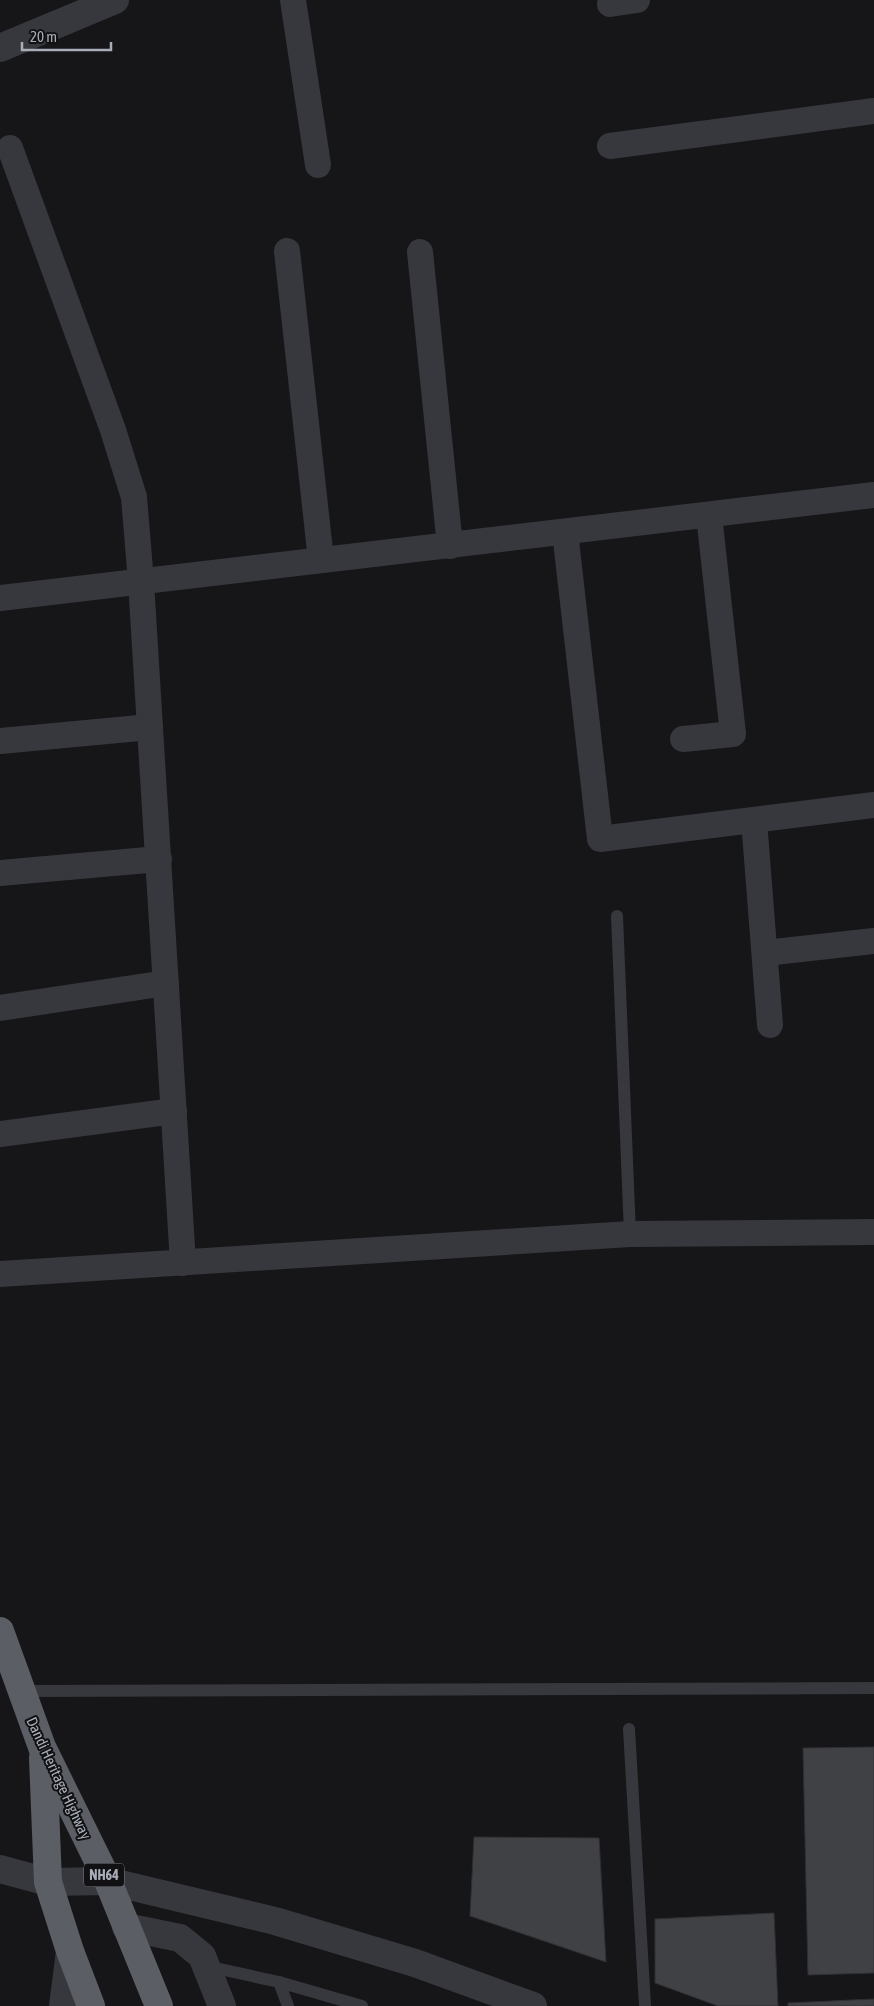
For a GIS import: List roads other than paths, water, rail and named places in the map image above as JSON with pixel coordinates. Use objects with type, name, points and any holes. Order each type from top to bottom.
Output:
[{"type":"highway","name":"Dandi Heritage Highway","points":[[0,1631],[42,1747],[108,1882],[159,2006]]},
{"type":"highway","name":"NH64","points":[[42,1747],[48,1882],[70,1951],[91,2006]]},
{"type":"street","points":[[0,48],[115,0]]},
{"type":"street","points":[[293,0],[318,165]]},
{"type":"street","points":[[610,4],[637,0]]},
{"type":"street","points":[[610,146],[874,111]]},
{"type":"street","points":[[10,148],[113,430],[134,497],[141,582],[183,1263]]},
{"type":"street","points":[[287,251],[321,560]]},
{"type":"street","points":[[420,252],[450,546]]},
{"type":"street","points":[[0,598],[874,495]]},
{"type":"street","points":[[683,739],[733,734],[709,515]]},
{"type":"street","points":[[566,532],[600,839],[874,805]]},
{"type":"street","points":[[0,741],[150,728]]},
{"type":"street","points":[[754,820],[770,1025]]},
{"type":"street","points":[[0,873],[158,859]]},
{"type":"street","points":[[765,953],[874,941]]},
{"type":"street","points":[[0,1008],[166,983]]},
{"type":"street","points":[[0,1134],[174,1111]]},
{"type":"street","points":[[0,1274],[630,1234],[874,1232]]},
{"type":"street","points":[[0,1869],[48,1882],[108,1882],[275,1920],[415,1962],[533,2006]]},
{"type":"street","points":[[126,1927],[180,1938],[202,1956],[222,2006]]},
{"type":"street","points":[[63,2006],[70,1951]]},
{"type":"lane","points":[[617,916],[630,1234]]},
{"type":"lane","points":[[21,1691],[874,1688]]},
{"type":"lane","points":[[628,1729],[645,2006]]},
{"type":"lane","points":[[206,1966],[279,1982],[362,2006]]},
{"type":"lane","points":[[279,1982],[288,2006]]}]
